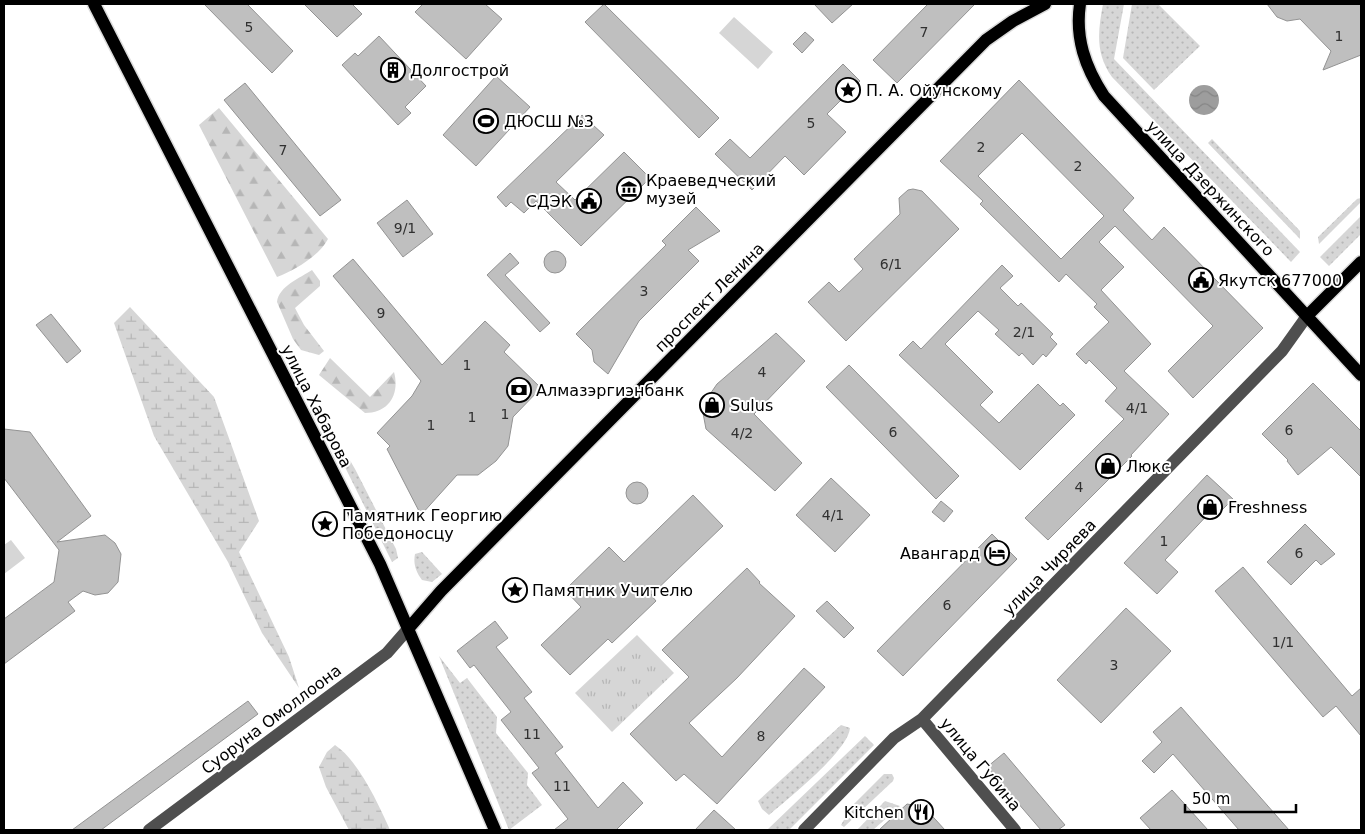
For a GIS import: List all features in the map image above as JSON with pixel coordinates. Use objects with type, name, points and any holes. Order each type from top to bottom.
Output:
[{"type":"main road","name":"улица Хабарова","points":[[94,4],[380,564],[494,830]]},
{"type":"main road","name":"проспект Ленина","points":[[408,629],[441,591],[986,40],[1013,21],[1045,4]]},
{"type":"main road","name":"улица Дзержинского","points":[[1080,4],[1077,24],[1084,56],[1089,71],[1104,96],[1249,250],[1361,375]]},
{"type":"main road","points":[[1307,316],[1361,262]]},
{"type":"street","name":"улица Чиряева","points":[[804,830],[894,738],[922,720],[1282,351],[1307,316]]},
{"type":"street","name":"Суоруна Омоллоона","points":[[148,830],[388,653],[408,629]]},
{"type":"street","name":"улица Губина","points":[[922,720],[1015,830]]},
{"type":"green space","points":[[1103,4],[1124,4],[1114,59],[1300,252],[1291,262],[1112,77],[1103,59],[1099,42]]},
{"type":"green space","points":[[1132,4],[1158,4],[1200,46],[1154,90],[1123,58]]},
{"type":"green space","points":[[734,17],[773,52],[758,69],[719,33]]},
{"type":"green space","points":[[219,108],[328,239],[319,251],[306,262],[277,277],[199,125]]},
{"type":"green space","points":[[1212,139],[1300,231],[1300,239],[1208,143]]},
{"type":"green space","points":[[1361,198],[1361,202],[1319,244],[1318,237],[1357,199]]},
{"type":"green space","points":[[1361,216],[1361,234],[1329,266],[1320,257]]},
{"type":"green space","points":[[312,270],[320,281],[320,286],[295,308],[304,325],[324,351],[319,355],[301,350],[293,339],[277,302],[286,287]]},
{"type":"green space","points":[[130,307],[214,397],[259,521],[239,552],[289,657],[299,688],[262,633],[228,562],[154,436],[114,323]]},
{"type":"green space","points":[[330,358],[370,397],[394,372],[395,388],[391,401],[380,410],[365,413],[319,375]]},
{"type":"green space","points":[[344,456],[348,457],[355,469],[396,549],[398,558],[392,562],[341,459]]},
{"type":"green space","points":[[11,540],[25,558],[4,574],[4,545]]},
{"type":"green space","points":[[422,552],[442,574],[432,582],[422,580],[416,568],[415,554]]},
{"type":"green space","points":[[637,635],[674,673],[612,732],[575,693]]},
{"type":"green space","points":[[439,656],[460,683],[467,678],[497,717],[496,733],[528,773],[527,785],[542,805],[509,830]]},
{"type":"green space","points":[[841,725],[850,728],[847,738],[829,761],[769,815],[762,809],[758,801]]},
{"type":"green space","points":[[865,736],[874,745],[789,830],[767,830]]},
{"type":"green space","points":[[335,745],[344,752],[360,772],[390,830],[349,830],[326,787],[319,767],[327,752]]},
{"type":"green space","points":[[884,774],[892,774],[893,781],[844,827],[841,825],[852,806]]},
{"type":"green space","points":[[885,801],[900,806],[873,830],[857,830]]},
{"type":"water","points":[[1204,85],[1210,86],[1218,94],[1218,106],[1210,114],[1204,115],[1198,114],[1190,106],[1189,100],[1190,94],[1198,86]]},
{"type":"building","points":[[204,4],[247,4],[293,51],[272,73]]},
{"type":"building","points":[[304,4],[352,4],[362,14],[337,37]]},
{"type":"building","points":[[423,4],[485,4],[502,19],[466,59],[415,12]]},
{"type":"building","points":[[604,4],[719,118],[699,138],[585,22]]},
{"type":"building","points":[[814,4],[853,4],[832,23]]},
{"type":"building","points":[[928,4],[975,4],[897,83],[873,60]]},
{"type":"building","points":[[1267,4],[1361,4],[1361,55],[1323,70],[1331,51],[1300,19],[1287,21],[1277,17]]},
{"type":"building","points":[[805,32],[814,40],[802,53],[793,44]]},
{"type":"building","points":[[379,36],[426,86],[405,107],[411,113],[398,125],[342,65],[355,53],[358,56]]},
{"type":"building","points":[[843,64],[860,81],[827,114],[846,132],[804,175],[785,156],[752,190],[715,154],[730,139],[750,158]]},
{"type":"building","name":"ДЮСШ №3","points":[[496,76],[530,107],[476,166],[443,135]]},
{"type":"building","points":[[1019,80],[1134,198],[1123,210],[1152,240],[1164,227],[1263,328],[1193,398],[1168,371],[1213,326],[1115,226],[1099,242],[1124,267],[1101,290],[1151,344],[1124,371],[1169,414],[1132,456],[1048,540],[1025,518],[1124,419],[1105,401],[1117,388],[1089,360],[1086,364],[1076,354],[1109,322],[1094,307],[1097,304],[1066,274],[1059,282],[980,204],[983,201],[940,161]],"holes":[[[1022,133],[1104,216],[1061,259],[978,176]]]},
{"type":"building","points":[[245,83],[341,200],[320,216],[224,100]]},
{"type":"building","points":[[582,115],[604,135],[556,182],[575,200],[624,152],[650,178],[581,246],[536,201],[524,213],[511,202],[506,207],[497,197]]},
{"type":"building","points":[[908,190],[922,191],[959,229],[846,341],[808,302],[829,282],[839,292],[863,269],[854,259],[900,214],[899,198]]},
{"type":"building","points":[[407,200],[433,234],[403,257],[377,223]]},
{"type":"building","points":[[696,207],[720,231],[688,250],[699,261],[639,321],[608,374],[594,362],[592,350],[576,334],[666,245],[662,241]]},
{"type":"building","points":[[555,251],[563,254],[566,262],[563,270],[555,273],[547,270],[544,262],[547,254]]},
{"type":"building","points":[[510,253],[519,263],[505,275],[550,323],[540,332],[487,275]]},
{"type":"building","points":[[353,259],[442,365],[485,321],[510,345],[504,352],[541,388],[513,417],[508,446],[496,461],[478,475],[457,475],[421,515],[387,449],[390,446],[377,433],[412,396],[421,381],[333,276]]},
{"type":"building","points":[[1002,265],[1013,276],[1000,288],[1018,306],[1021,303],[1053,334],[1050,337],[1057,344],[1046,357],[1043,354],[1033,365],[1022,353],[1019,356],[995,334],[999,330],[978,311],[945,344],[993,392],[980,405],[999,423],[1038,384],[1060,406],[1063,403],[1075,415],[1020,470],[899,355],[913,341],[921,349]]},
{"type":"building","points":[[51,314],[81,351],[67,363],[36,325]]},
{"type":"building","points":[[776,333],[805,361],[754,414],[802,463],[775,491],[706,429],[703,413],[706,400],[717,384]]},
{"type":"building","points":[[849,365],[959,476],[936,499],[826,387]]},
{"type":"building","points":[[1313,383],[1361,431],[1361,477],[1331,447],[1298,475],[1288,460],[1262,434]]},
{"type":"building","points":[[4,429],[30,432],[91,516],[57,542],[105,535],[115,543],[121,554],[118,582],[108,593],[95,595],[83,591],[68,602],[75,611],[4,664],[4,619],[54,582],[59,550],[4,478]]},
{"type":"building","points":[[1207,475],[1233,499],[1218,514],[1213,509],[1165,560],[1178,572],[1157,594],[1124,563]]},
{"type":"building","points":[[831,478],[870,515],[835,552],[796,515]]},
{"type":"building","points":[[637,482],[645,485],[648,493],[645,501],[637,504],[629,501],[626,493],[629,485]]},
{"type":"building","points":[[693,495],[723,526],[651,595],[656,601],[612,643],[608,639],[570,675],[541,645],[581,607],[565,590],[609,547],[624,562]]},
{"type":"building","points":[[941,501],[953,511],[944,522],[932,512]]},
{"type":"building","points":[[1305,524],[1335,554],[1321,565],[1316,560],[1291,585],[1267,562]]},
{"type":"building","points":[[992,534],[1017,559],[903,676],[877,651]]},
{"type":"building","points":[[1243,567],[1352,696],[1361,688],[1361,736],[1336,706],[1323,717],[1215,591]]},
{"type":"building","points":[[747,568],[759,583],[795,616],[737,678],[689,723],[722,757],[804,668],[825,687],[717,804],[684,774],[676,781],[630,734],[689,677],[662,650]]},
{"type":"building","points":[[827,601],[854,628],[844,638],[816,611]]},
{"type":"building","points":[[1126,608],[1171,651],[1101,723],[1057,680]]},
{"type":"building","points":[[495,621],[508,638],[496,647],[532,692],[524,698],[563,747],[555,753],[598,808],[623,782],[643,803],[616,830],[554,830],[568,819],[532,773],[539,768],[501,720],[511,712],[474,665],[470,668],[457,651]]},
{"type":"building","points":[[248,701],[258,714],[101,830],[72,830]]},
{"type":"building","points":[[1181,707],[1289,830],[1239,830],[1173,754],[1154,773],[1142,761],[1162,742],[1153,732]]},
{"type":"building","points":[[1004,753],[1065,825],[1058,830],[1041,830],[987,767]]},
{"type":"building","points":[[1172,790],[1208,830],[1151,830],[1140,818]]},
{"type":"building","points":[[907,804],[924,807],[945,830],[879,830]]},
{"type":"building","points":[[714,810],[736,830],[695,830]]},
{"type":"place","name":"Долгострой","points":[[393,70]]},
{"type":"place","name":"П. А. Ойунскому","points":[[848,90]]},
{"type":"place","name":"ДЮСШ №3","points":[[486,121]]},
{"type":"place","name":"Краеведческий музей","points":[[629,189]]},
{"type":"place","name":"СДЭК","points":[[589,201]]},
{"type":"place","name":"Якутск 677000","points":[[1201,280]]},
{"type":"place","name":"Алмазэргиэнбанк","points":[[519,390]]},
{"type":"place","name":"Sulus","points":[[712,405]]},
{"type":"place","name":"Люкс","points":[[1108,466]]},
{"type":"place","name":"Freshness","points":[[1210,507]]},
{"type":"place","name":"Памятник Георгию Победоносцу","points":[[325,524]]},
{"type":"place","name":"Авангард","points":[[997,553]]},
{"type":"place","name":"Памятник Учителю","points":[[515,590]]},
{"type":"place","name":"Kitchen","points":[[921,812]]}]
